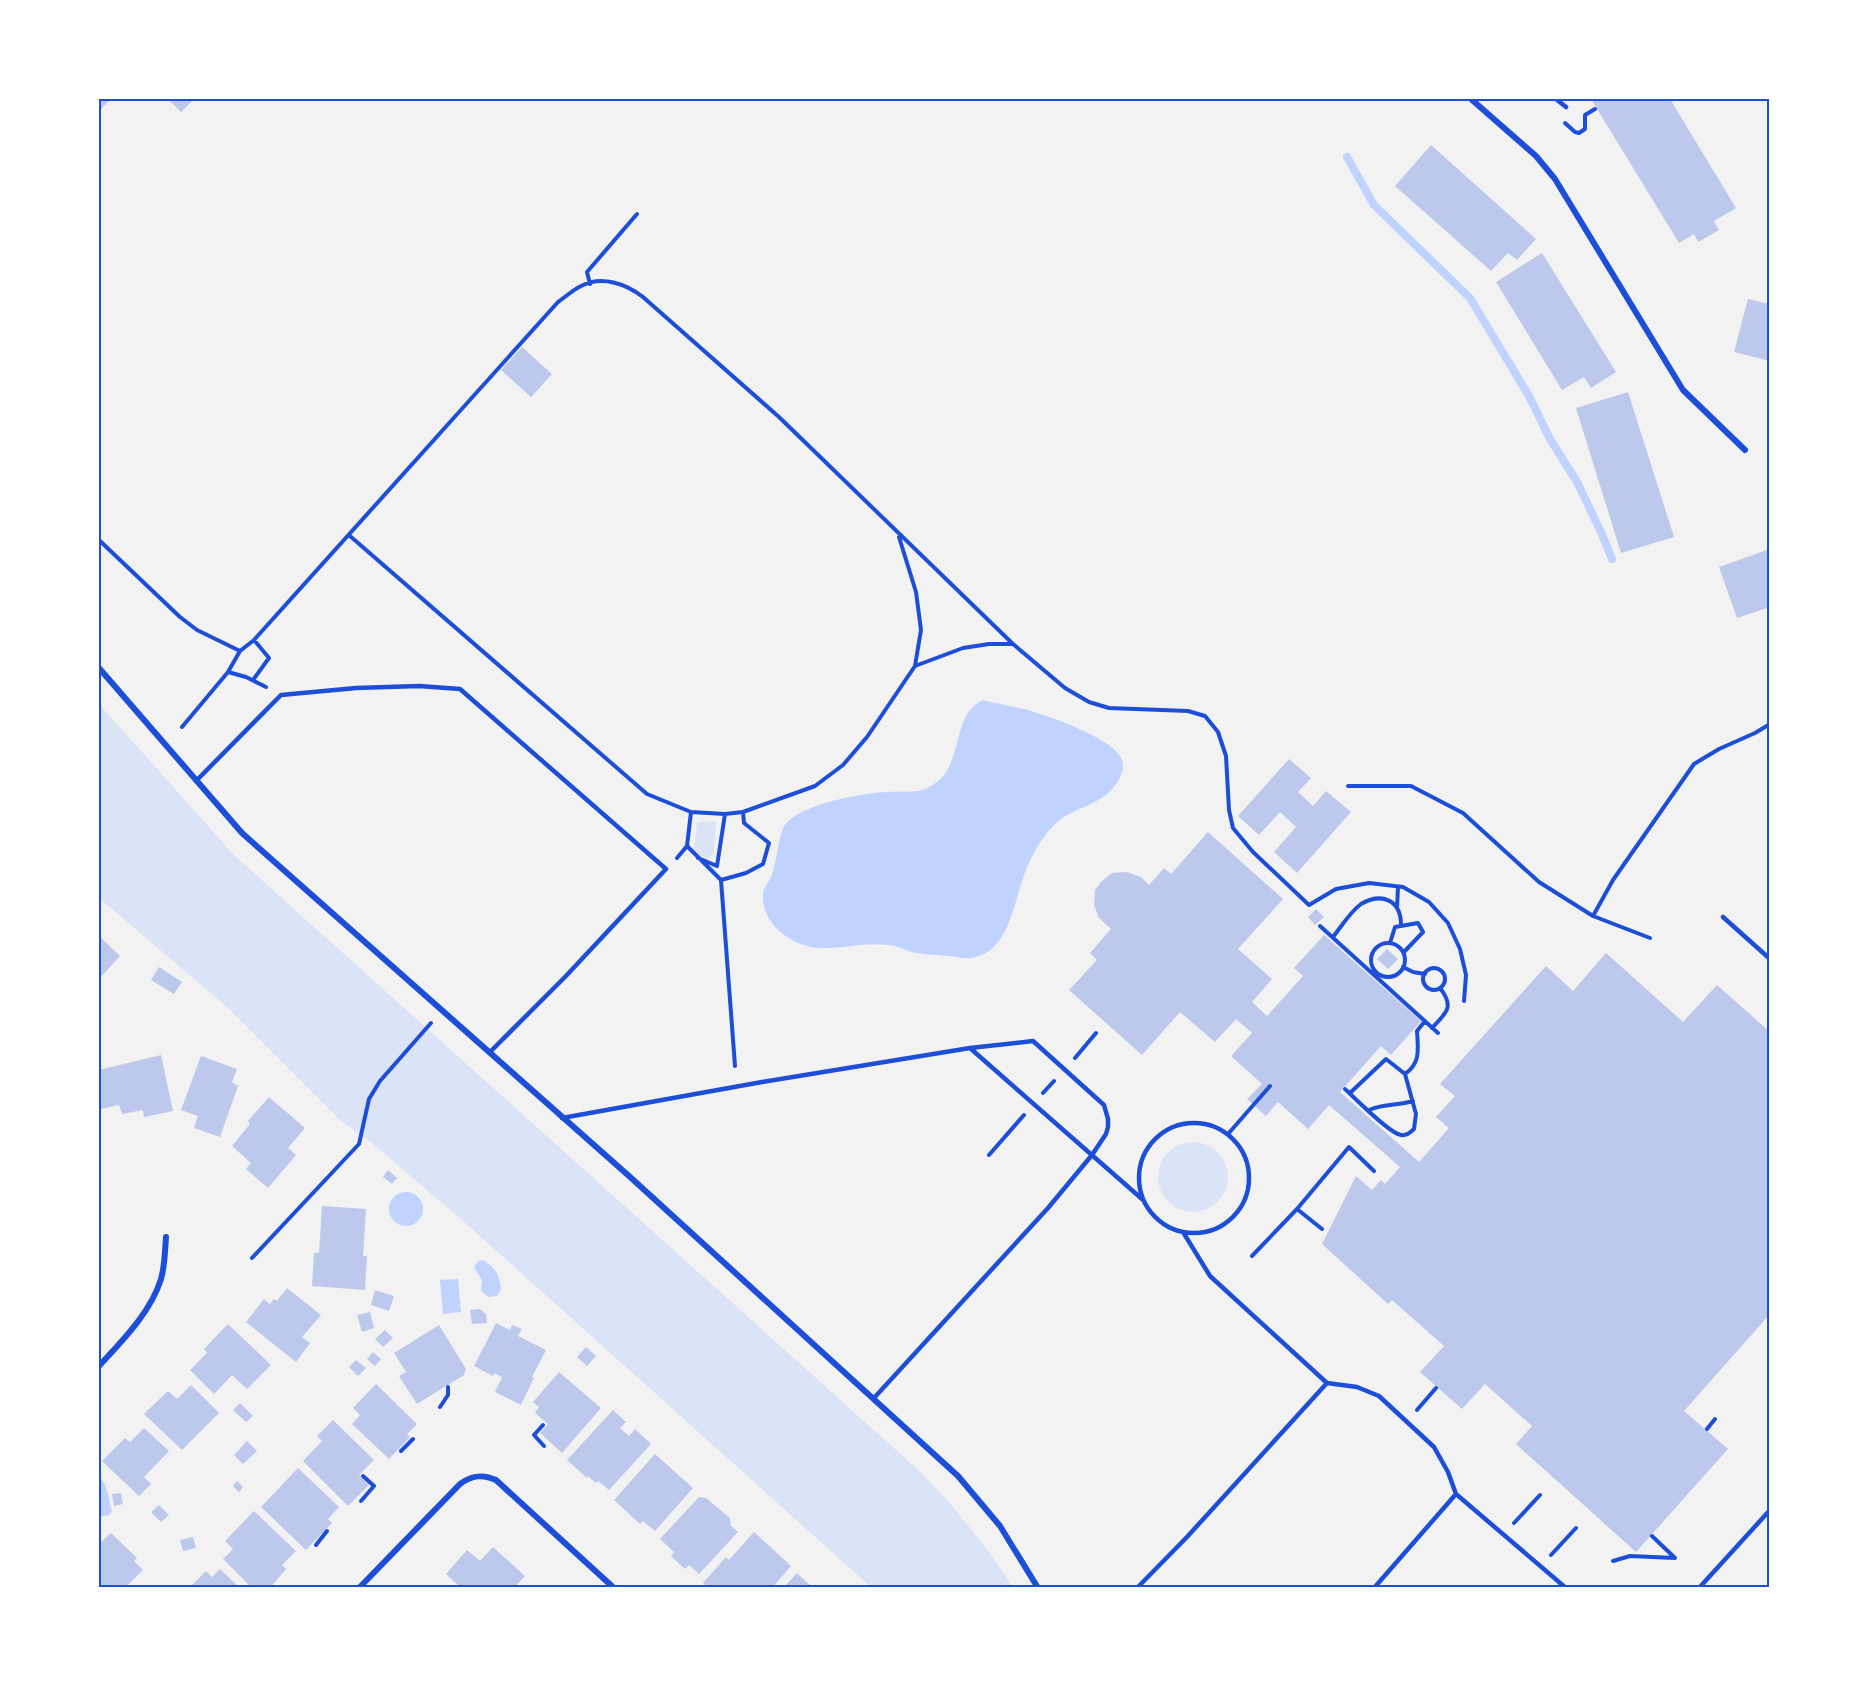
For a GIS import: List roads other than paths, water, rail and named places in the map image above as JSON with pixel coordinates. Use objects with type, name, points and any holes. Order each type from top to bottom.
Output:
[{"type":"street","points":[[1471,99],[1536,156],[1555,178],[1683,390],[1745,450]]},
{"type":"street","points":[[99,669],[242,833],[629,1176],[958,1476],[980,1500],[1017,1551],[1038,1588]]},
{"type":"street","points":[[99,1366],[130,1332],[156,1290],[162,1278],[166,1237]]},
{"type":"street","points":[[359,1588],[460,1484],[475,1476],[487,1476],[496,1480],[614,1588]]},
{"type":"lane","points":[[1556,99],[1566,107]]},
{"type":"lane","points":[[195,781],[281,695],[356,688],[419,686],[460,689],[666,869],[490,1053]]},
{"type":"lane","points":[[1723,917],[1770,959]]},
{"type":"lane","points":[[562,1118],[762,1082],[970,1048],[1033,1041],[1104,1105],[1108,1119],[1106,1134],[1092,1155],[1048,1208],[874,1398]]},
{"type":"lane","points":[[970,1048],[1143,1200],[1161,1222],[1184,1232],[1202,1232],[1219,1227],[1234,1215],[1244,1200],[1249,1182],[1247,1165],[1240,1148],[1228,1134],[1212,1126],[1194,1122],[1176,1125],[1160,1134],[1148,1147],[1140,1164],[1138,1182],[1143,1200]]},
{"type":"lane","points":[[1184,1232],[1210,1276],[1327,1383],[1368,1390],[1379,1396],[1434,1447],[1448,1472],[1456,1494],[1566,1588]]},
{"type":"lane","points":[[1137,1588],[1327,1383]]},
{"type":"lane","points":[[1374,1588],[1456,1494]]},
{"type":"lane","points":[[1699,1588],[1770,1510]]},
{"type":"water","points":[[983,700],[1031,711],[1084,731],[1109,745],[1118,753],[1123,764],[1120,778],[1108,793],[1062,819],[1041,841],[1027,868],[1007,926],[996,944],[985,953],[966,958],[918,953],[891,945],[809,947],[780,932],[767,915],[763,895],[773,871],[783,829],[789,821],[800,813],[829,802],[876,793],[918,791],[937,782],[952,759],[965,719],[972,708]]},
{"type":"water","points":[[406,1192],[418,1197],[423,1209],[418,1221],[406,1226],[394,1221],[389,1209],[394,1197]]},
{"type":"water","points":[[483,1260],[494,1269],[500,1281],[501,1290],[497,1296],[488,1297],[481,1290],[482,1280],[474,1267],[478,1261]]},
{"type":"water","points":[[458,1279],[461,1312],[443,1314],[440,1280]]},
{"type":"water","points":[[99,1476],[106,1488],[112,1512],[99,1517]]},
{"type":"waterway","points":[[1347,157],[1374,205],[1470,298],[1577,482],[1612,559]]}]
